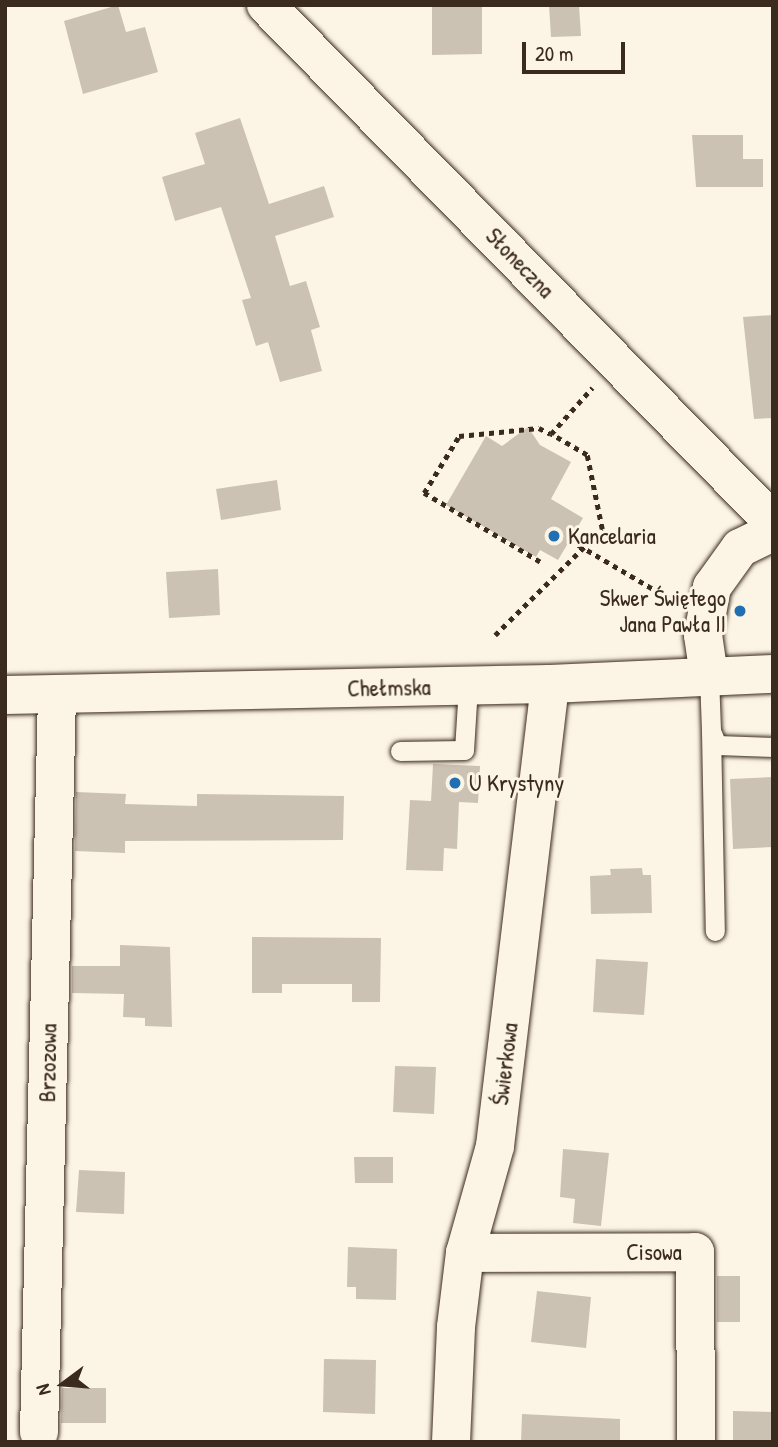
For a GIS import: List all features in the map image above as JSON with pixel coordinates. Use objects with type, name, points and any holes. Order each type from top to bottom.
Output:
[{"type":"street","name":"Słoneczna","points":[[267,5],[773,522]]},
{"type":"street","points":[[709,677],[704,635],[712,587],[740,548],[773,532]]},
{"type":"street","name":"Chełmska","points":[[5,695],[550,684],[773,674]]},
{"type":"street","name":"Świerkowa","points":[[451,1442],[456,1327],[465,1253],[495,1146],[550,684]]},
{"type":"street","name":"Brzozowa","points":[[39,1432],[57,694]]},
{"type":"street","name":"Cisowa","points":[[465,1253],[695,1252],[696,1442]]},
{"type":"lane","points":[[709,677],[715,932]]},
{"type":"lane","points":[[400,751],[464,750],[468,686]]},
{"type":"lane","points":[[711,731],[717,744],[773,747]]},
{"type":"path","points":[[551,434],[592,388]]},
{"type":"path","points":[[495,635],[602,529],[587,455],[539,428],[459,436],[424,493],[540,562]]},
{"type":"path","points":[[570,540],[677,603]]},
{"type":"building","points":[[118,5],[126,32],[145,27],[158,72],[83,94],[64,21]]},
{"type":"building","points":[[432,5],[482,5],[482,54],[432,55]]},
{"type":"building","points":[[549,5],[579,5],[581,36],[551,37]]},
{"type":"building","points":[[240,118],[269,204],[324,186],[334,217],[275,236],[290,286],[306,281],[320,327],[311,330],[322,371],[280,382],[268,342],[256,346],[242,300],[251,298],[221,207],[175,221],[162,177],[205,164],[195,133]]},
{"type":"building","points":[[692,135],[743,135],[743,159],[763,159],[763,187],[696,187]]},
{"type":"building","points":[[773,315],[773,418],[754,419],[743,317]]},
{"type":"building","points":[[528,427],[540,445],[571,462],[551,499],[583,518],[558,560],[540,550],[536,557],[446,505],[486,436],[502,446]]},
{"type":"building","points":[[277,480],[281,510],[221,520],[216,489]]},
{"type":"building","points":[[218,569],[220,615],[169,618],[166,572]]},
{"type":"building","points":[[433,764],[480,766],[478,803],[459,802],[457,849],[444,848],[443,871],[406,870],[410,800],[431,801]]},
{"type":"building","points":[[773,777],[773,847],[733,849],[730,779]]},
{"type":"building","points":[[76,792],[126,794],[125,804],[197,806],[197,794],[344,796],[343,840],[125,841],[125,853],[75,851]]},
{"type":"building","points":[[642,868],[643,875],[651,875],[652,913],[591,914],[590,876],[611,875],[610,869]]},
{"type":"building","points":[[252,937],[381,938],[380,1002],[352,1002],[352,984],[282,984],[282,993],[252,993]]},
{"type":"building","points":[[120,945],[170,947],[172,1027],[145,1026],[145,1018],[123,1017],[124,994],[72,993],[72,966],[120,966]]},
{"type":"building","points":[[596,959],[648,962],[644,1015],[593,1012]]},
{"type":"building","points":[[395,1066],[436,1067],[434,1114],[393,1112]]},
{"type":"building","points":[[563,1149],[609,1153],[601,1226],[573,1223],[575,1199],[560,1197]]},
{"type":"building","points":[[354,1157],[393,1157],[393,1183],[355,1183]]},
{"type":"building","points":[[79,1170],[125,1172],[124,1214],[76,1212]]},
{"type":"building","points":[[348,1247],[397,1249],[396,1300],[356,1299],[356,1287],[347,1287]]},
{"type":"building","points":[[717,1276],[740,1276],[740,1322],[717,1322]]},
{"type":"building","points":[[537,1291],[591,1297],[586,1348],[531,1342]]},
{"type":"building","points":[[324,1359],[376,1360],[375,1414],[323,1412]]},
{"type":"building","points":[[62,1388],[106,1388],[106,1423],[61,1423]]},
{"type":"building","points":[[733,1411],[773,1412],[773,1442],[733,1442]]},
{"type":"building","points":[[522,1414],[620,1419],[620,1442],[521,1442]]},
{"type":"place","name":"Kancelaria","points":[[554,536]]},
{"type":"place","name":"Skwer Świętego Jana Pawła II","points":[[740,611]]},
{"type":"place","name":"U Krystyny","points":[[455,783]]}]
